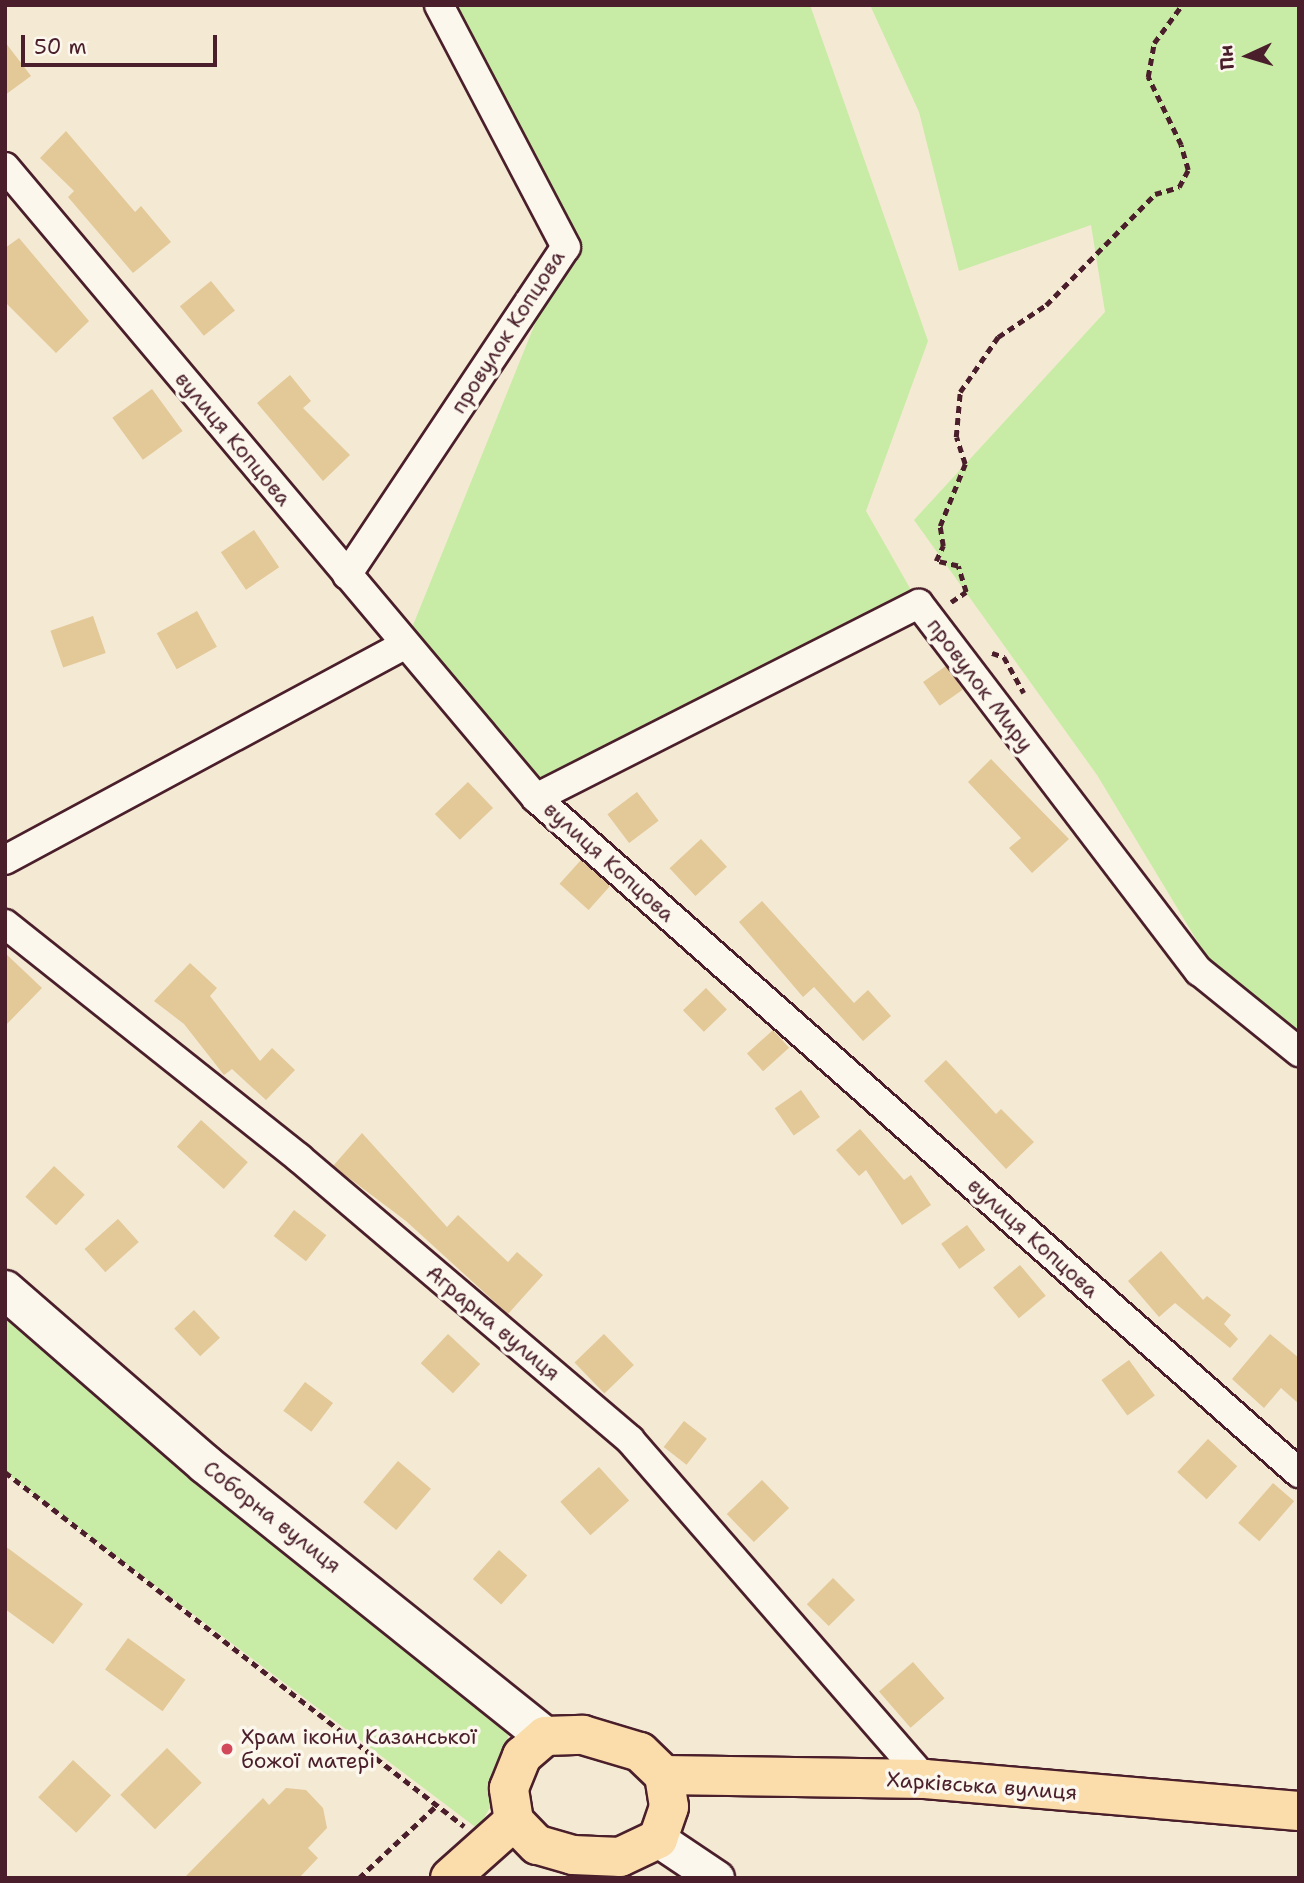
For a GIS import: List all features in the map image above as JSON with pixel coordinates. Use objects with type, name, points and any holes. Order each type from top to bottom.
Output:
[{"type":"main road","name":"Соборна вулиця","points":[[5,1290],[205,1464],[545,1737]]},
{"type":"main road","points":[[450,1878],[500,1833],[509,1788],[522,1756],[545,1737],[613,1741],[640,1752],[664,1774],[669,1807],[658,1839],[620,1857],[573,1855],[500,1833]]},
{"type":"main road","name":"Харківська вулиця","points":[[664,1774],[925,1779],[1299,1811]]},
{"type":"street","name":"провулок Копцова","points":[[348,575],[566,247],[439,5]]},
{"type":"street","name":"вулиця Копцова","points":[[5,167],[536,798],[1299,1473]]},
{"type":"street","name":"провулок Миру","points":[[536,798],[919,604],[1199,971],[1299,1052]]},
{"type":"street","points":[[5,860],[405,645]]},
{"type":"street","name":"Аграрна вулиця","points":[[5,924],[299,1158],[630,1440],[925,1779]]},
{"type":"street","points":[[658,1839],[716,1878]]},
{"type":"path","points":[[951,615],[946,605],[966,592],[958,566],[936,561],[943,546],[940,526],[965,464],[956,437],[960,392],[998,337],[1046,305],[1155,194],[1179,187],[1188,170],[1181,145],[1148,77],[1154,43],[1182,5]]},
{"type":"path","points":[[979,648],[1004,657],[1031,705]]},
{"type":"path","points":[[5,1472],[438,1804],[500,1833]]},
{"type":"path","points":[[359,1878],[438,1804]]},
{"type":"green space","points":[[439,5],[810,5],[928,341],[866,511],[919,604],[536,798],[405,645],[566,247]]},
{"type":"green space","points":[[870,5],[1299,5],[1299,1033],[1225,987],[1097,775],[914,520],[1105,312],[1091,225],[959,271],[919,112]]},
{"type":"green space","points":[[5,1290],[511,1720],[498,1793],[478,1829],[5,1472]]},
{"type":"building","points":[[5,42],[31,76],[5,95]]},
{"type":"building","points":[[66,131],[135,212],[141,206],[171,242],[133,273],[68,197],[74,191],[40,158]]},
{"type":"building","points":[[19,238],[89,321],[56,353],[5,302],[5,248]]},
{"type":"building","points":[[211,281],[235,311],[204,336],[180,306]]},
{"type":"building","points":[[290,375],[311,401],[303,408],[350,455],[323,481],[257,403]]},
{"type":"building","points":[[152,389],[183,431],[143,460],[112,418]]},
{"type":"building","points":[[254,530],[279,567],[246,590],[221,552]]},
{"type":"building","points":[[197,611],[217,647],[177,669],[157,633]]},
{"type":"building","points":[[93,616],[106,653],[63,668],[50,631]]},
{"type":"building","points":[[946,666],[963,690],[940,706],[923,682]]},
{"type":"building","points":[[991,759],[1069,839],[1032,873],[1009,848],[1021,838],[968,782]]},
{"type":"building","points":[[468,782],[493,808],[460,840],[435,814]]},
{"type":"building","points":[[637,792],[659,821],[629,843],[607,814]]},
{"type":"building","points":[[701,839],[727,867],[695,896],[670,868]]},
{"type":"building","points":[[581,860],[610,886],[589,910],[560,884]]},
{"type":"building","points":[[762,901],[854,1003],[868,990],[891,1016],[863,1041],[814,987],[803,997],[739,922]]},
{"type":"building","points":[[5,953],[42,988],[5,1026]]},
{"type":"building","points":[[190,963],[217,988],[210,996],[260,1061],[272,1048],[295,1070],[266,1100],[232,1069],[224,1075],[184,1024],[154,1001]]},
{"type":"building","points":[[706,988],[727,1010],[704,1032],[683,1010]]},
{"type":"building","points":[[773,1030],[789,1048],[763,1071],[747,1053]]},
{"type":"building","points":[[946,1060],[996,1114],[1001,1109],[1034,1142],[1006,1169],[924,1081]]},
{"type":"building","points":[[801,1090],[820,1117],[794,1135],[775,1108]]},
{"type":"building","points":[[201,1120],[248,1162],[224,1189],[177,1147]]},
{"type":"building","points":[[860,1129],[904,1180],[911,1175],[931,1205],[902,1225],[866,1170],[859,1176],[836,1150]]},
{"type":"building","points":[[362,1133],[447,1227],[458,1215],[508,1262],[517,1252],[543,1275],[508,1314],[406,1221],[333,1166]]},
{"type":"building","points":[[54,1166],[85,1195],[56,1225],[25,1197]]},
{"type":"building","points":[[294,1210],[326,1235],[306,1261],[274,1236]]},
{"type":"building","points":[[118,1219],[139,1242],[105,1272],[85,1249]]},
{"type":"building","points":[[967,1225],[985,1250],[959,1269],[941,1244]]},
{"type":"building","points":[[1161,1251],[1203,1300],[1207,1296],[1231,1315],[1224,1324],[1238,1339],[1230,1348],[1175,1303],[1159,1317],[1128,1281]]},
{"type":"building","points":[[1020,1265],[1046,1296],[1019,1318],[993,1287]]},
{"type":"building","points":[[194,1310],[220,1338],[200,1356],[174,1328]]},
{"type":"building","points":[[448,1334],[480,1364],[453,1393],[421,1363]]},
{"type":"building","points":[[604,1334],[634,1365],[604,1393],[575,1362]]},
{"type":"building","points":[[1270,1334],[1299,1358],[1299,1404],[1281,1388],[1264,1408],[1232,1379]]},
{"type":"building","points":[[1129,1360],[1155,1396],[1127,1416],[1101,1380]]},
{"type":"building","points":[[305,1382],[333,1403],[311,1432],[283,1411]]},
{"type":"building","points":[[684,1421],[707,1439],[687,1465],[664,1447]]},
{"type":"building","points":[[1208,1439],[1237,1466],[1207,1499],[1177,1472]]},
{"type":"building","points":[[398,1461],[431,1489],[396,1530],[363,1502]]},
{"type":"building","points":[[599,1467],[629,1500],[590,1535],[560,1502]]},
{"type":"building","points":[[762,1480],[789,1508],[754,1542],[727,1514]]},
{"type":"building","points":[[1273,1483],[1294,1501],[1259,1541],[1238,1523]]},
{"type":"building","points":[[5,1546],[83,1604],[53,1644],[5,1609]]},
{"type":"building","points":[[499,1550],[527,1575],[501,1604],[473,1579]]},
{"type":"building","points":[[833,1578],[855,1600],[829,1626],[807,1604]]},
{"type":"building","points":[[128,1638],[185,1680],[163,1711],[105,1670]]},
{"type":"building","points":[[913,1662],[944,1698],[911,1728],[879,1692]]},
{"type":"building","points":[[167,1748],[202,1783],[155,1829],[120,1795]]},
{"type":"building","points":[[73,1760],[111,1795],[76,1833],[38,1797]]},
{"type":"building","points":[[286,1788],[306,1790],[323,1808],[327,1828],[308,1848],[318,1858],[299,1878],[184,1878],[263,1798],[269,1805]]},
{"type":"place","name":"Храм ікони Казанської божої матері","points":[[227,1749]]}]
